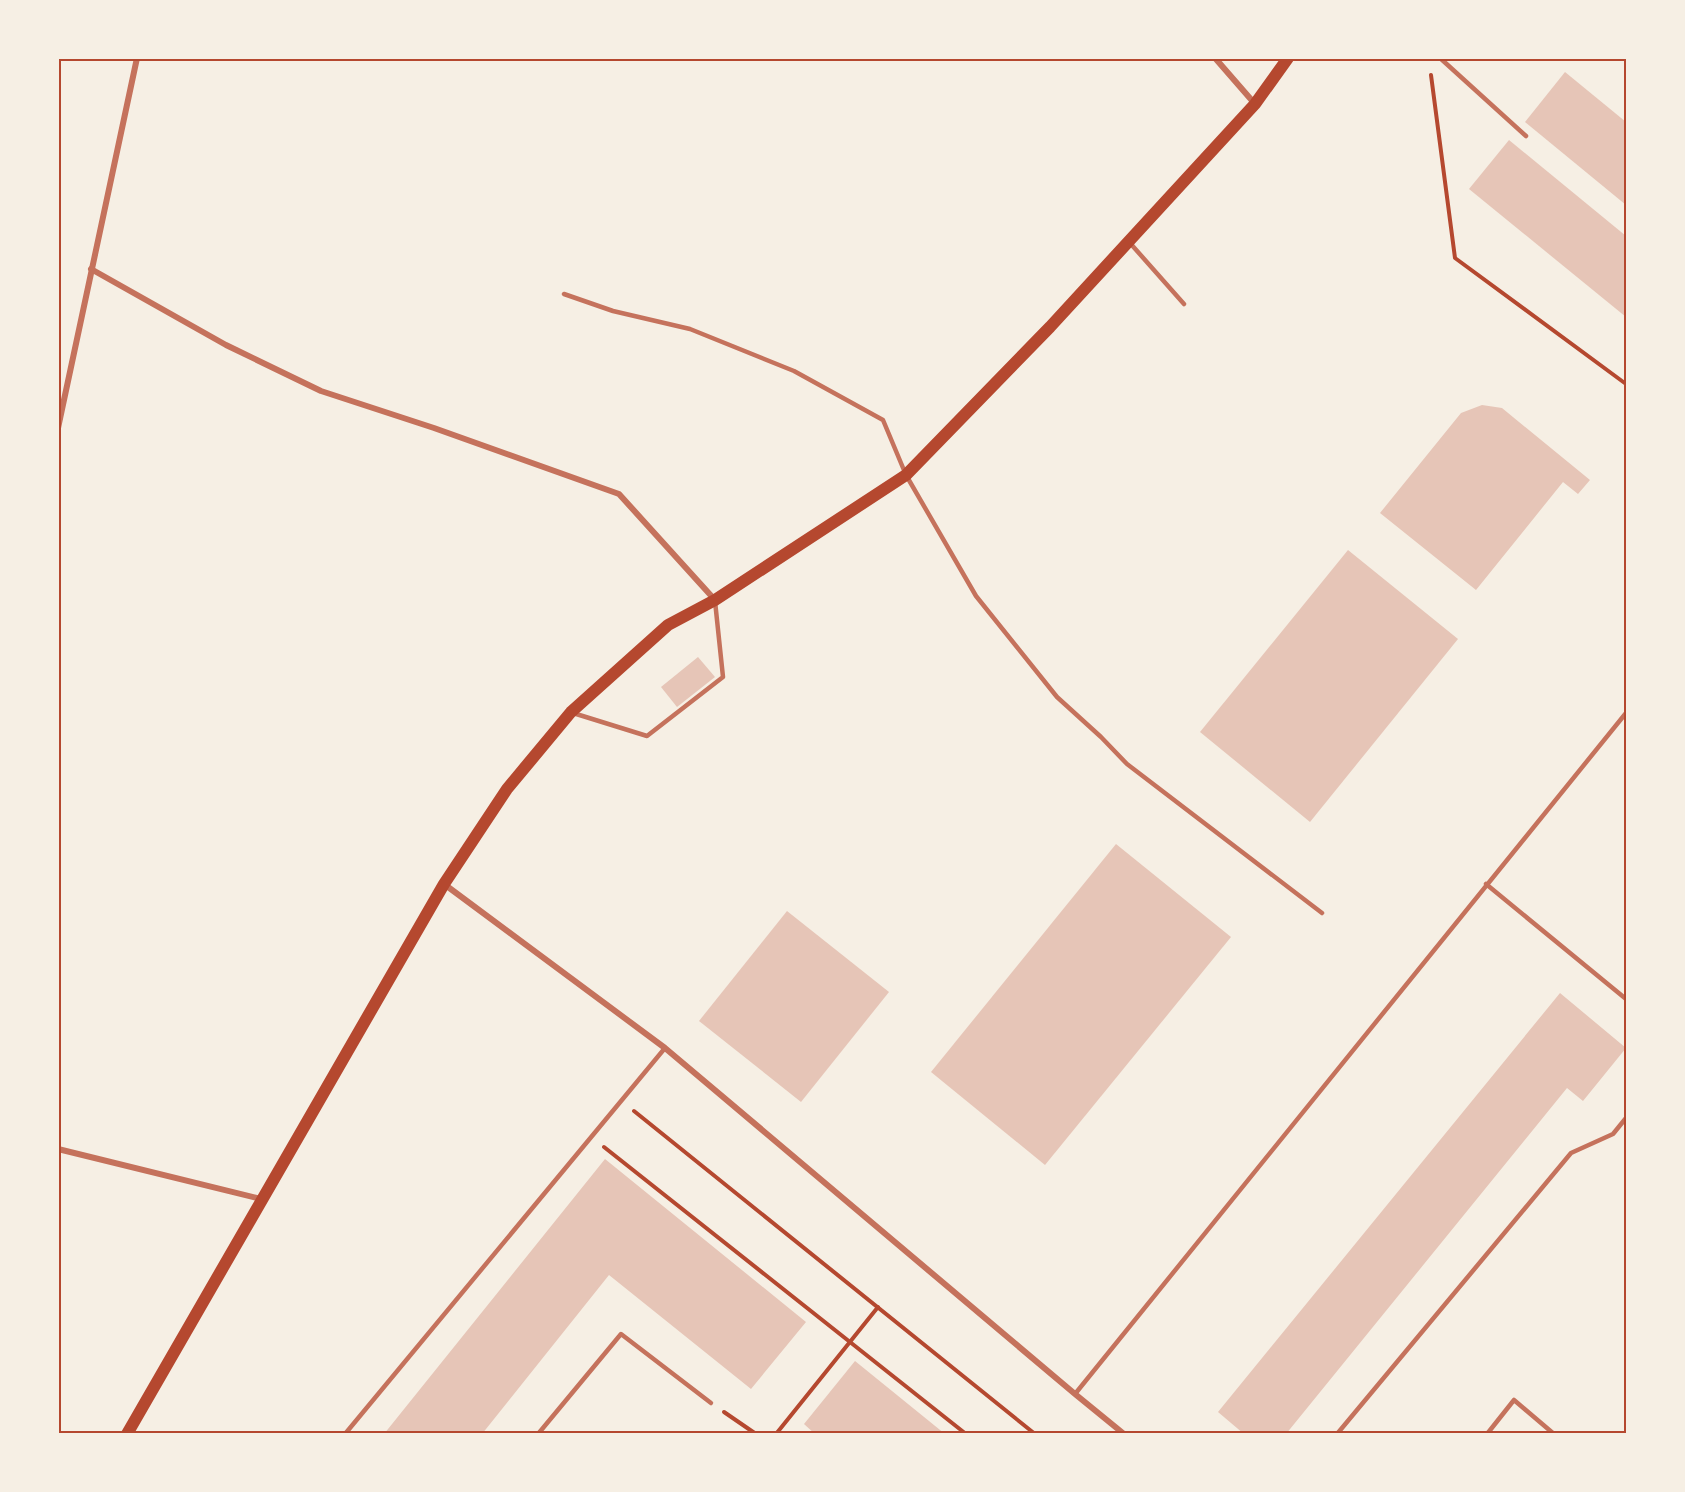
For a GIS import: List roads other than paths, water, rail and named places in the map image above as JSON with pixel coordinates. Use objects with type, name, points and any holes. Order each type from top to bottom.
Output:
[{"type":"main road","points":[[127,1434],[444,884],[507,789],[570,712],[668,625],[715,600],[906,475],[1050,327],[1255,104],[1288,58]]},
{"type":"street","points":[[58,428],[137,58]]},
{"type":"street","points":[[1215,58],[1255,104]]},
{"type":"street","points":[[91,269],[226,345],[321,391],[522,458],[619,494],[715,600]]},
{"type":"street","points":[[444,884],[665,1048],[1124,1434]]},
{"type":"street","points":[[58,1149],[261,1199]]},
{"type":"lane","points":[[1440,58],[1526,136]]},
{"type":"lane","points":[[1128,242],[1184,304]]},
{"type":"lane","points":[[564,294],[614,311],[690,329],[794,371],[883,420],[906,475],[976,596],[1057,697],[1127,764],[1322,913]]},
{"type":"lane","points":[[570,712],[647,736],[723,677],[715,600]]},
{"type":"lane","points":[[1075,1395],[1626,713]]},
{"type":"lane","points":[[1486,884],[1626,999]]},
{"type":"lane","points":[[345,1434],[665,1048]]},
{"type":"lane","points":[[1337,1434],[1571,1154],[1613,1134],[1626,1118]]},
{"type":"lane","points":[[538,1434],[621,1334],[711,1403]]},
{"type":"lane","points":[[1486,1434],[1514,1400],[1554,1434]]}]
